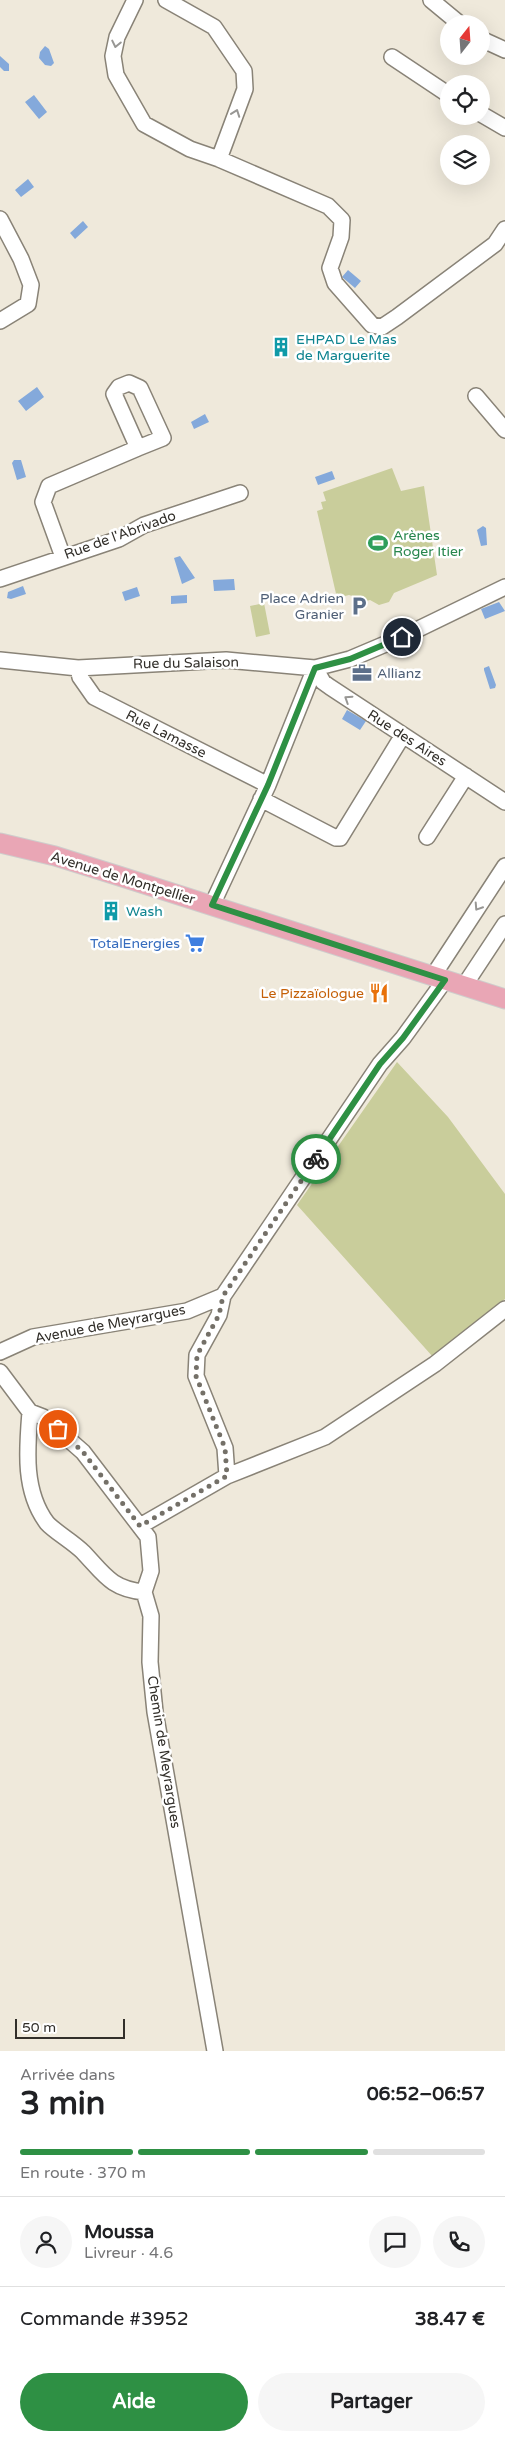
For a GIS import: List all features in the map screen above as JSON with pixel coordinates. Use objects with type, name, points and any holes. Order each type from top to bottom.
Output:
[{"type":"main road","name":"Avenue de Montpellier","points":[[0,843],[55,856],[505,1000]]},
{"type":"street","points":[[135,0],[117,37],[113,56],[116,75],[144,124],[190,149],[219,159],[328,206],[342,220],[341,237],[330,268],[335,283],[372,325],[382,326],[495,244],[505,229]]},
{"type":"street","points":[[166,0],[214,27],[244,71],[245,89],[219,159]]},
{"type":"street","points":[[431,0],[449,15]]},
{"type":"street","points":[[490,43],[505,50]]},
{"type":"street","points":[[392,57],[440,89]]},
{"type":"street","points":[[490,119],[505,128]]},
{"type":"street","points":[[0,219],[21,259],[31,285],[28,304],[0,321]]},
{"type":"street","points":[[476,396],[505,430]]},
{"type":"street","points":[[63,557],[43,502],[49,486],[138,448]]},
{"type":"street","name":"Rue de l'Abrivado","points":[[0,579],[120,539],[144,525],[240,493]]},
{"type":"street","name":"Rue du Salaison","points":[[0,660],[78,668],[226,660],[315,668],[359,655],[505,587]]},
{"type":"street","name":"Rue Lamasse","points":[[78,668],[80,677],[94,697],[268,785]]},
{"type":"street","points":[[212,905],[268,785],[315,668]]},
{"type":"street","name":"Rue des Aires","points":[[315,668],[323,682],[330,687],[505,802]]},
{"type":"street","points":[[261,799],[336,838],[340,838],[403,735]]},
{"type":"street","points":[[427,837],[466,776]]},
{"type":"street","points":[[227,1476],[225,1448],[196,1376],[197,1355],[219,1315],[223,1296],[380,1064],[403,1038],[505,866]]},
{"type":"street","points":[[464,986],[505,924]]},
{"type":"street","name":"Avenue de Meyrargues","points":[[0,1352],[33,1337],[187,1310],[223,1296]]},
{"type":"street","points":[[140,1526],[227,1476],[326,1437],[435,1364],[505,1309]]},
{"type":"street","points":[[0,1372],[30,1412],[43,1417],[83,1452],[148,1537],[152,1556],[151,1571],[144,1592],[128,1590],[109,1582],[71,1540],[48,1524],[36,1502],[26,1463],[30,1412]]},
{"type":"street","name":"Chemin de Meyrargues","points":[[144,1592],[150,1616],[150,1662],[155,1712],[215,2051]]},
{"type":"green space","name":"Arènes Roger Itier","points":[[392,468],[401,491],[424,486],[437,575],[394,593],[389,602],[379,605],[370,600],[367,601],[349,595],[337,598],[317,511],[323,509],[321,502],[326,501],[323,492]]},
{"type":"green space","points":[[264,603],[270,634],[256,637],[250,606]]},
{"type":"green space","points":[[397,1062],[448,1117],[505,1194],[505,1299],[433,1357],[297,1205]]},
{"type":"water","points":[[45,46],[49,49],[54,63],[51,66],[45,65],[39,58],[40,52]]},
{"type":"water","points":[[0,56],[9,64],[9,71],[4,71],[0,67]]},
{"type":"water","points":[[34,95],[47,112],[39,119],[25,102]]},
{"type":"water","points":[[28,179],[34,187],[21,197],[15,190]]},
{"type":"water","points":[[83,221],[88,227],[75,239],[70,233]]},
{"type":"water","points":[[348,270],[361,281],[355,288],[342,277]]},
{"type":"water","points":[[37,387],[44,397],[26,411],[18,401]]},
{"type":"water","points":[[205,414],[209,422],[194,429],[191,422]]},
{"type":"water","points":[[14,460],[21,460],[26,477],[17,480],[12,463]]},
{"type":"water","points":[[332,471],[335,479],[318,485],[315,477]]},
{"type":"water","points":[[483,526],[486,528],[487,545],[481,546],[477,530]]},
{"type":"water","points":[[180,556],[195,578],[182,584],[174,558]]},
{"type":"water","points":[[234,579],[235,590],[214,591],[213,580]]},
{"type":"water","points":[[23,586],[26,594],[11,599],[7,598],[8,592]]},
{"type":"water","points":[[137,587],[140,596],[125,601],[122,592]]},
{"type":"water","points":[[187,595],[187,603],[171,604],[171,596]]},
{"type":"water","points":[[499,602],[505,611],[485,619],[481,609]]},
{"type":"water","points":[[489,666],[496,685],[495,688],[490,689],[484,670],[484,668]]},
{"type":"water","points":[[347,710],[366,721],[360,730],[342,719]]},
{"type":"way so far","points":[[58,1429],[83,1452],[140,1526],[227,1476],[225,1448],[196,1376],[197,1355],[219,1315],[223,1296],[238,1277],[316,1159]]},
{"type":"place","name":"EHPAD Le Mas de Marguerite","points":[[281,347]]},
{"type":"place","name":"Arènes Roger Itier","points":[[378,543]]},
{"type":"place","name":"Place Adrien Granier","points":[[359,606]]},
{"type":"place","name":"Allianz","points":[[362,673]]},
{"type":"place","name":"Wash","points":[[111,911]]},
{"type":"place","name":"TotalEnergies","points":[[195,943]]},
{"type":"place","name":"Le Pizzaïologue","points":[[379,993]]},
{"type":"route","points":[[316,1159],[380,1064],[403,1038],[445,980],[212,905],[268,785],[315,668],[350,659],[402,637]]}]
